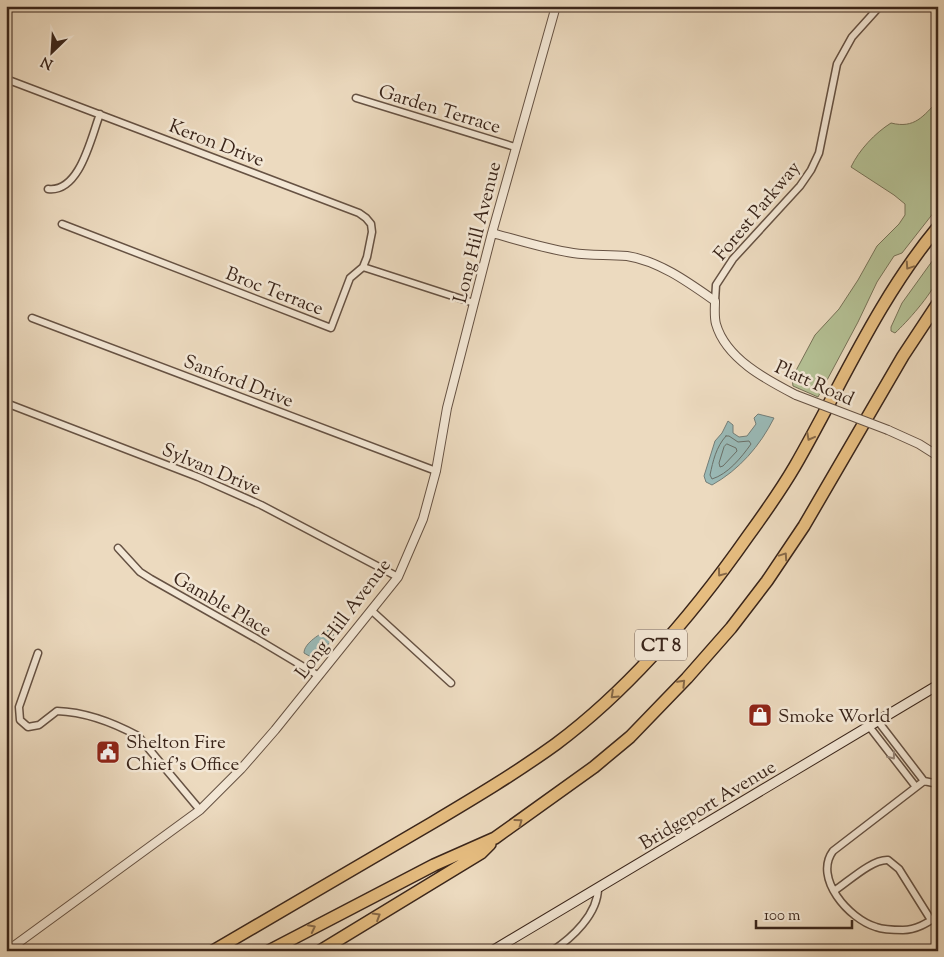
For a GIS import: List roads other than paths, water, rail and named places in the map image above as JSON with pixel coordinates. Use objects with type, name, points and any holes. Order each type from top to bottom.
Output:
[{"type":"highway","name":"CT 8","points":[[213,951],[480,794],[556,744],[622,687],[670,636],[748,537],[794,468],[885,302],[938,227]]},
{"type":"highway","name":"CT 8","points":[[269,951],[434,865],[495,838],[594,767],[630,737],[687,678],[731,628],[767,581],[804,526],[903,356],[938,302]]},
{"type":"highway","points":[[320,951],[481,853],[495,838]]},
{"type":"main road","name":"Bridgeport Avenue","points":[[492,951],[868,725],[938,685]]},
{"type":"street","name":"Long Hill Avenue","points":[[7,951],[200,810],[247,762],[305,695],[398,577],[423,519],[436,471],[446,408],[515,147],[556,6]]},
{"type":"street","name":"Forest Parkway","points":[[714,301],[716,285],[733,259],[800,186],[810,170],[819,153],[837,64],[852,37],[880,6]]},
{"type":"street","name":"Keron Drive","points":[[6,79],[359,213],[366,218],[372,232],[363,267]]},
{"type":"street","name":"Garden Terrace","points":[[356,98],[515,147]]},
{"type":"street","points":[[48,189],[59,188],[74,177],[79,169],[100,114]]},
{"type":"street","name":"Broc Terrace","points":[[62,224],[331,328],[350,278],[363,267]]},
{"type":"street","points":[[492,233],[571,253],[592,256],[610,255],[646,260],[662,267],[714,301]]},
{"type":"street","points":[[363,267],[474,303]]},
{"type":"street","name":"Platt Road","points":[[714,301],[716,324],[723,339],[740,360],[796,395],[888,430],[919,444],[938,456]]},
{"type":"street","name":"Sanford Drive","points":[[32,318],[436,471]]},
{"type":"street","name":"Sylvan Drive","points":[[6,403],[198,477],[261,505],[398,577]]},
{"type":"street","name":"Gamble Place","points":[[118,548],[140,572],[319,676]]},
{"type":"street","points":[[371,610],[451,683]]},
{"type":"street","points":[[38,653],[19,707],[20,720],[28,727],[39,725],[58,710],[125,728],[138,736],[149,747],[200,810]]},
{"type":"street","points":[[878,720],[924,781],[938,784]]},
{"type":"street","points":[[868,725],[916,787]]},
{"type":"street","points":[[924,781],[834,851],[829,856],[827,870],[834,891],[856,916],[876,927],[905,930],[917,928],[938,916]]},
{"type":"street","points":[[834,891],[878,861],[888,860],[899,869],[931,920]]},
{"type":"street","points":[[552,951],[580,928],[598,896],[598,888]]},
{"type":"water","points":[[758,414],[774,418],[755,448],[740,465],[722,479],[712,485],[706,482],[704,476],[715,441],[722,433],[728,421],[733,425],[733,433],[739,437],[747,436],[756,424],[754,418]]},
{"type":"water","points":[[330,629],[334,630],[334,634],[330,642],[319,654],[311,657],[304,653],[310,642]]},
{"type":"place","name":"Smoke World","points":[[760,715]]},
{"type":"place","name":"Shelton Fire Chief's Office","points":[[108,752]]}]
